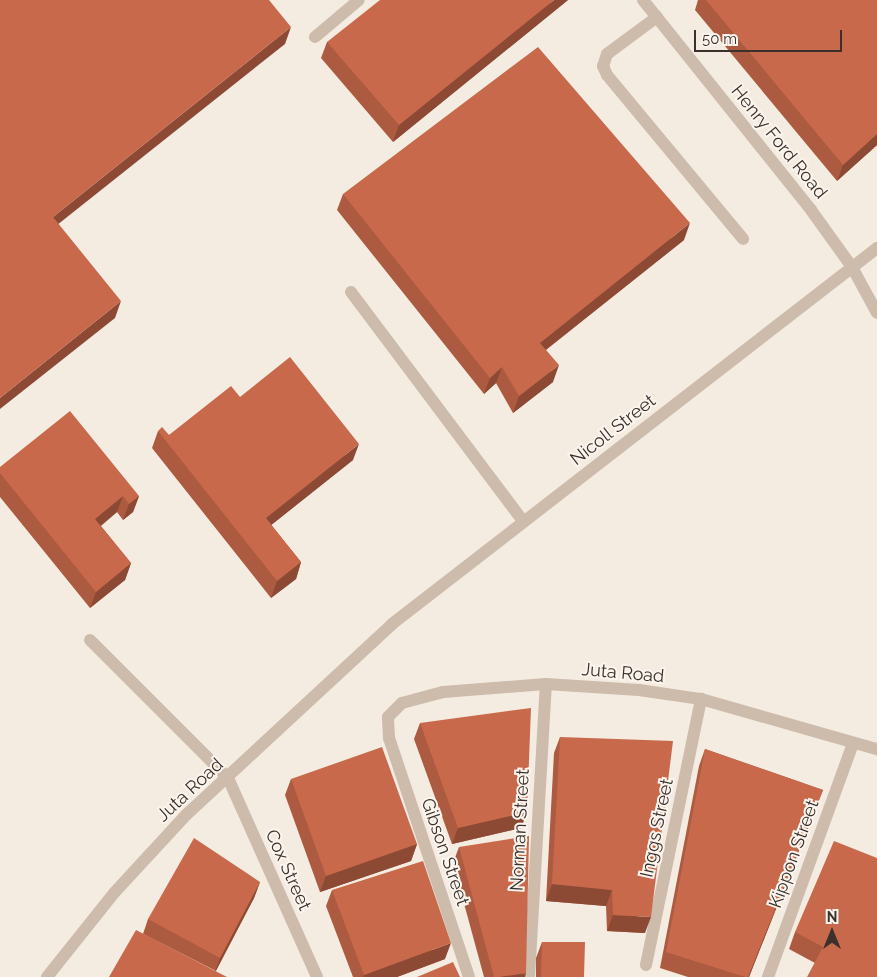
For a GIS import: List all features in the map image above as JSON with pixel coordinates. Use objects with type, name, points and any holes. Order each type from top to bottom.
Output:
[{"type":"street","points":[[315,37],[359,0]]},
{"type":"street","name":"Henry Ford Road","points":[[643,0],[811,210],[852,267],[877,313]]},
{"type":"street","points":[[657,17],[606,54],[603,66],[607,75],[742,239]]},
{"type":"street","name":"Nicoll Street","points":[[371,642],[523,521],[877,248]]},
{"type":"street","points":[[351,292],[523,521]]},
{"type":"street","points":[[90,640],[228,778]]},
{"type":"street","name":"Juta Road","points":[[46,977],[120,886],[197,804],[228,778],[371,642]]},
{"type":"street","name":"Juta Road","points":[[388,738],[388,717],[394,708],[411,699],[443,692],[546,684],[639,690],[701,699],[877,749]]},
{"type":"street","name":"Norman Street","points":[[529,977],[546,684]]},
{"type":"street","name":"Inggs Street","points":[[646,965],[701,699]]},
{"type":"street","name":"Gibson Street","points":[[388,738],[469,977]]},
{"type":"street","name":"Kippon Street","points":[[768,977],[853,743]]},
{"type":"street","name":"Cox Street","points":[[228,778],[315,976]]},
{"type":"building","points":[[0,0],[269,0],[291,27],[53,217],[121,301],[0,398]]},
{"type":"building","points":[[380,0],[554,0],[399,125],[327,42]]},
{"type":"building","points":[[706,0],[877,0],[877,134],[843,165]]},
{"type":"building","points":[[538,47],[690,223],[540,343],[559,365],[519,396],[502,367],[490,378],[343,194]]},
{"type":"building","points":[[290,357],[359,444],[266,518],[301,562],[277,581],[158,431],[162,427],[169,435],[231,386],[240,397]]},
{"type":"building","points":[[70,411],[139,496],[129,504],[123,496],[95,519],[131,563],[96,592],[0,473],[0,467]]},
{"type":"building","points":[[531,708],[527,812],[458,828],[420,723]]},
{"type":"building","points":[[560,737],[673,741],[651,917],[613,915],[612,890],[552,884]]},
{"type":"building","points":[[382,747],[417,844],[326,876],[291,779]]},
{"type":"building","points":[[705,749],[823,790],[748,977],[666,952]]},
{"type":"building","points":[[529,836],[526,973],[494,977],[459,847]]},
{"type":"building","points":[[194,838],[260,882],[220,958],[148,919]]},
{"type":"building","points":[[834,841],[877,858],[877,977],[807,977],[823,947],[795,932]]},
{"type":"building","points":[[423,861],[451,943],[364,975],[332,890]]},
{"type":"building","points":[[136,930],[227,977],[109,977]]},
{"type":"building","points":[[542,942],[585,942],[584,977],[541,977]]},
{"type":"building","points":[[453,962],[460,977],[417,977]]}]
